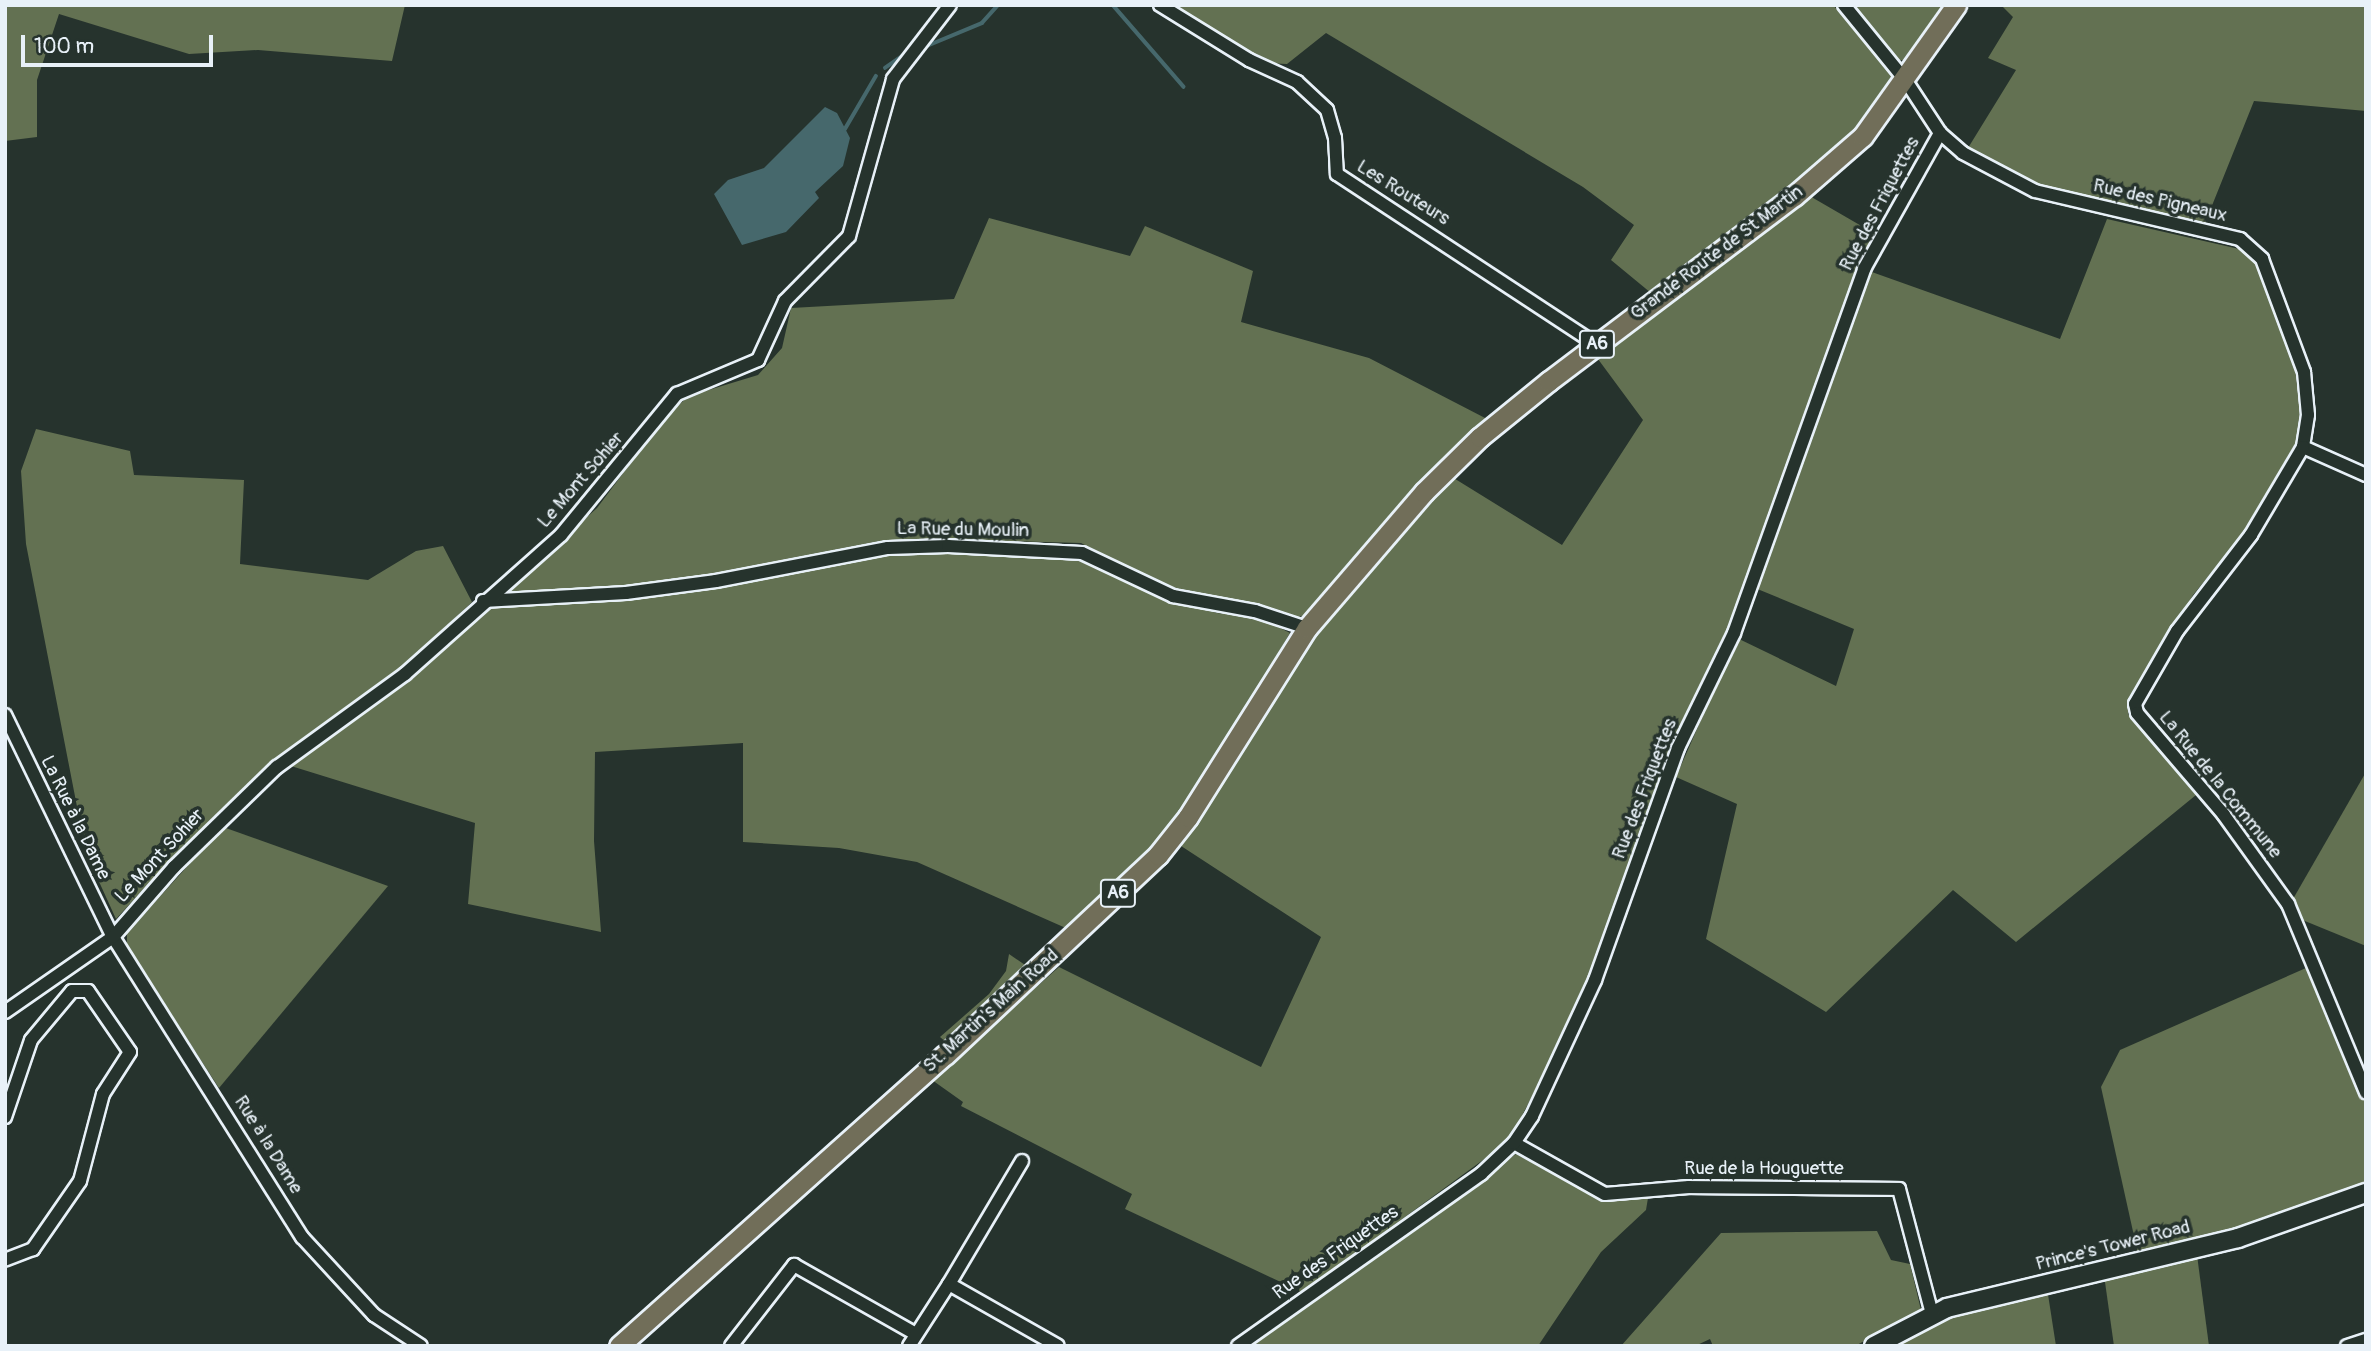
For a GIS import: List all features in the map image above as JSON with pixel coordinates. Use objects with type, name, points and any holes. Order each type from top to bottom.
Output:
[{"type":"main road","name":"Grande Route de St Martin","points":[[1307,628],[1424,492],[1480,437],[1596,345],[1794,196],[1863,136],[1906,81],[1956,5]]},
{"type":"main road","name":"St. Martin's Main Road","points":[[619,1346],[945,1055],[1158,855],[1188,817],[1307,628]]},
{"type":"main road","name":"Prince's Tower Road","points":[[1874,1346],[1931,1314],[2238,1238],[2366,1193]]},
{"type":"street","name":"Le Mont Sohier","points":[[5,1012],[113,937],[174,867],[267,777],[405,674],[483,601],[561,535],[677,394],[758,360],[785,301],[849,236],[893,79],[914,47],[950,5]]},
{"type":"street","name":"Les Routeurs","points":[[1160,5],[1249,60],[1297,82],[1327,110],[1337,174],[1514,286],[1596,345]]},
{"type":"street","name":"Rue des Pigneaux","points":[[1844,5],[1906,81],[1940,133],[1963,153],[2035,191],[2240,239],[2262,259],[2304,372],[2308,415],[2302,447]]},
{"type":"street","name":"Rue des Friquettes","points":[[1238,1346],[1481,1174],[1514,1143],[1532,1115],[1595,980],[1678,748],[1734,633],[1864,269],[1940,133]]},
{"type":"street","points":[[2302,447],[2366,475]]},
{"type":"street","name":"La Rue de la Commune","points":[[2302,447],[2251,535],[2176,631],[2136,704],[2137,713],[2224,815],[2288,904],[2366,1092]]},
{"type":"street","name":"La Rue du Moulin","points":[[483,601],[626,593],[716,581],[888,548],[948,546],[1082,553],[1173,596],[1255,611],[1307,628]]},
{"type":"street","name":"La Rue à la Dame","points":[[5,715],[113,937]]},
{"type":"street","name":"Rue à la Dame","points":[[113,937],[302,1237],[374,1315],[421,1346]]},
{"type":"street","points":[[5,1116],[31,1040],[72,991],[88,990],[130,1052],[103,1094],[80,1181],[33,1249],[5,1261]]},
{"type":"street","name":"Rue de la Houguette","points":[[1514,1143],[1605,1194],[1689,1187],[1899,1189],[1931,1314]]},
{"type":"street","points":[[909,1346],[1022,1161]]},
{"type":"street","points":[[731,1346],[794,1265],[916,1334]]},
{"type":"street","points":[[948,1284],[1058,1346]]},
{"type":"street","points":[[2347,1346],[2366,1340]]},
{"type":"green space","points":[[5,5],[405,5],[392,61],[258,50],[189,54],[59,14],[37,80],[37,137],[5,141]]},
{"type":"green space","points":[[1170,5],[1833,5],[1898,78],[1839,149],[1651,293],[1611,260],[1634,225],[1583,187],[1326,33],[1287,64],[1264,63]]},
{"type":"green space","points":[[1850,5],[1947,5],[1909,60],[1898,60]]},
{"type":"green space","points":[[2001,5],[2366,5],[2366,111],[2254,101],[2205,223],[2042,187],[1968,148],[2016,70],[1988,58],[2013,17]]},
{"type":"green space","points":[[1808,195],[1877,235],[1742,598],[1717,658],[1672,742],[1591,981],[1509,1141],[1302,1292],[1125,1209],[1132,1194],[961,1106],[963,1102],[932,1080],[1059,967],[1261,1067],[1321,937],[1178,844],[1314,633],[1452,477],[1562,545],[1643,420],[1595,355]]},
{"type":"green space","points":[[989,218],[1130,256],[1145,226],[1253,271],[1241,322],[1369,358],[1487,419],[1310,614],[1298,617],[1159,584],[1081,543],[933,539],[880,541],[684,579],[597,590],[504,593],[597,508],[667,415],[689,396],[758,375],[782,348],[791,308],[954,299]]},
{"type":"green space","points":[[2107,219],[2248,251],[2265,280],[2294,357],[2300,413],[2296,442],[2247,529],[2193,595],[2131,699],[2128,714],[2196,795],[2016,942],[1953,890],[1826,1012],[1706,939],[1737,804],[1676,777],[1737,638],[1836,686],[1854,629],[1755,588],[1869,271],[2060,339]]},
{"type":"green space","points":[[36,429],[130,451],[134,475],[244,480],[240,564],[368,580],[416,551],[443,546],[472,602],[395,674],[272,763],[181,848],[116,919],[86,853],[26,544],[21,471]]},
{"type":"green space","points":[[945,551],[1075,559],[1171,600],[1217,613],[1261,618],[1290,633],[1174,828],[1068,929],[917,862],[839,848],[743,842],[743,743],[595,752],[594,841],[601,932],[468,904],[475,823],[291,766],[405,680],[485,608],[673,595],[891,554]]},
{"type":"green space","points":[[2366,772],[2366,946],[2300,919],[2293,899]]},
{"type":"green space","points":[[223,827],[388,886],[219,1088],[127,946],[127,933]]},
{"type":"green space","points":[[1009,954],[1028,967],[947,1043],[940,1037],[989,994],[1006,971]]},
{"type":"green space","points":[[2306,968],[2366,1104],[2366,1185],[2236,1232],[2138,1254],[2101,1087],[2120,1050]]},
{"type":"green space","points":[[1516,1154],[1601,1200],[1648,1198],[1646,1210],[1601,1252],[1538,1346],[1249,1346]]},
{"type":"green space","points":[[1877,1231],[1891,1260],[1910,1264],[1921,1310],[1855,1346],[1713,1346],[1710,1339],[1695,1346],[1621,1346],[1721,1233]]},
{"type":"green space","points":[[2197,1255],[2209,1346],[2114,1346],[2104,1275]]},
{"type":"green space","points":[[2047,1288],[2056,1346],[1893,1346],[1938,1321]]},
{"type":"water","points":[[825,107],[837,113],[850,138],[843,166],[815,192],[819,198],[786,232],[742,245],[714,194],[728,180],[764,168]]},
{"type":"waterway","points":[[922,48],[982,23],[998,5]]},
{"type":"waterway","points":[[1113,5],[1184,87]]},
{"type":"waterway","points":[[885,68],[908,52]]},
{"type":"waterway","points":[[845,129],[876,76]]}]
